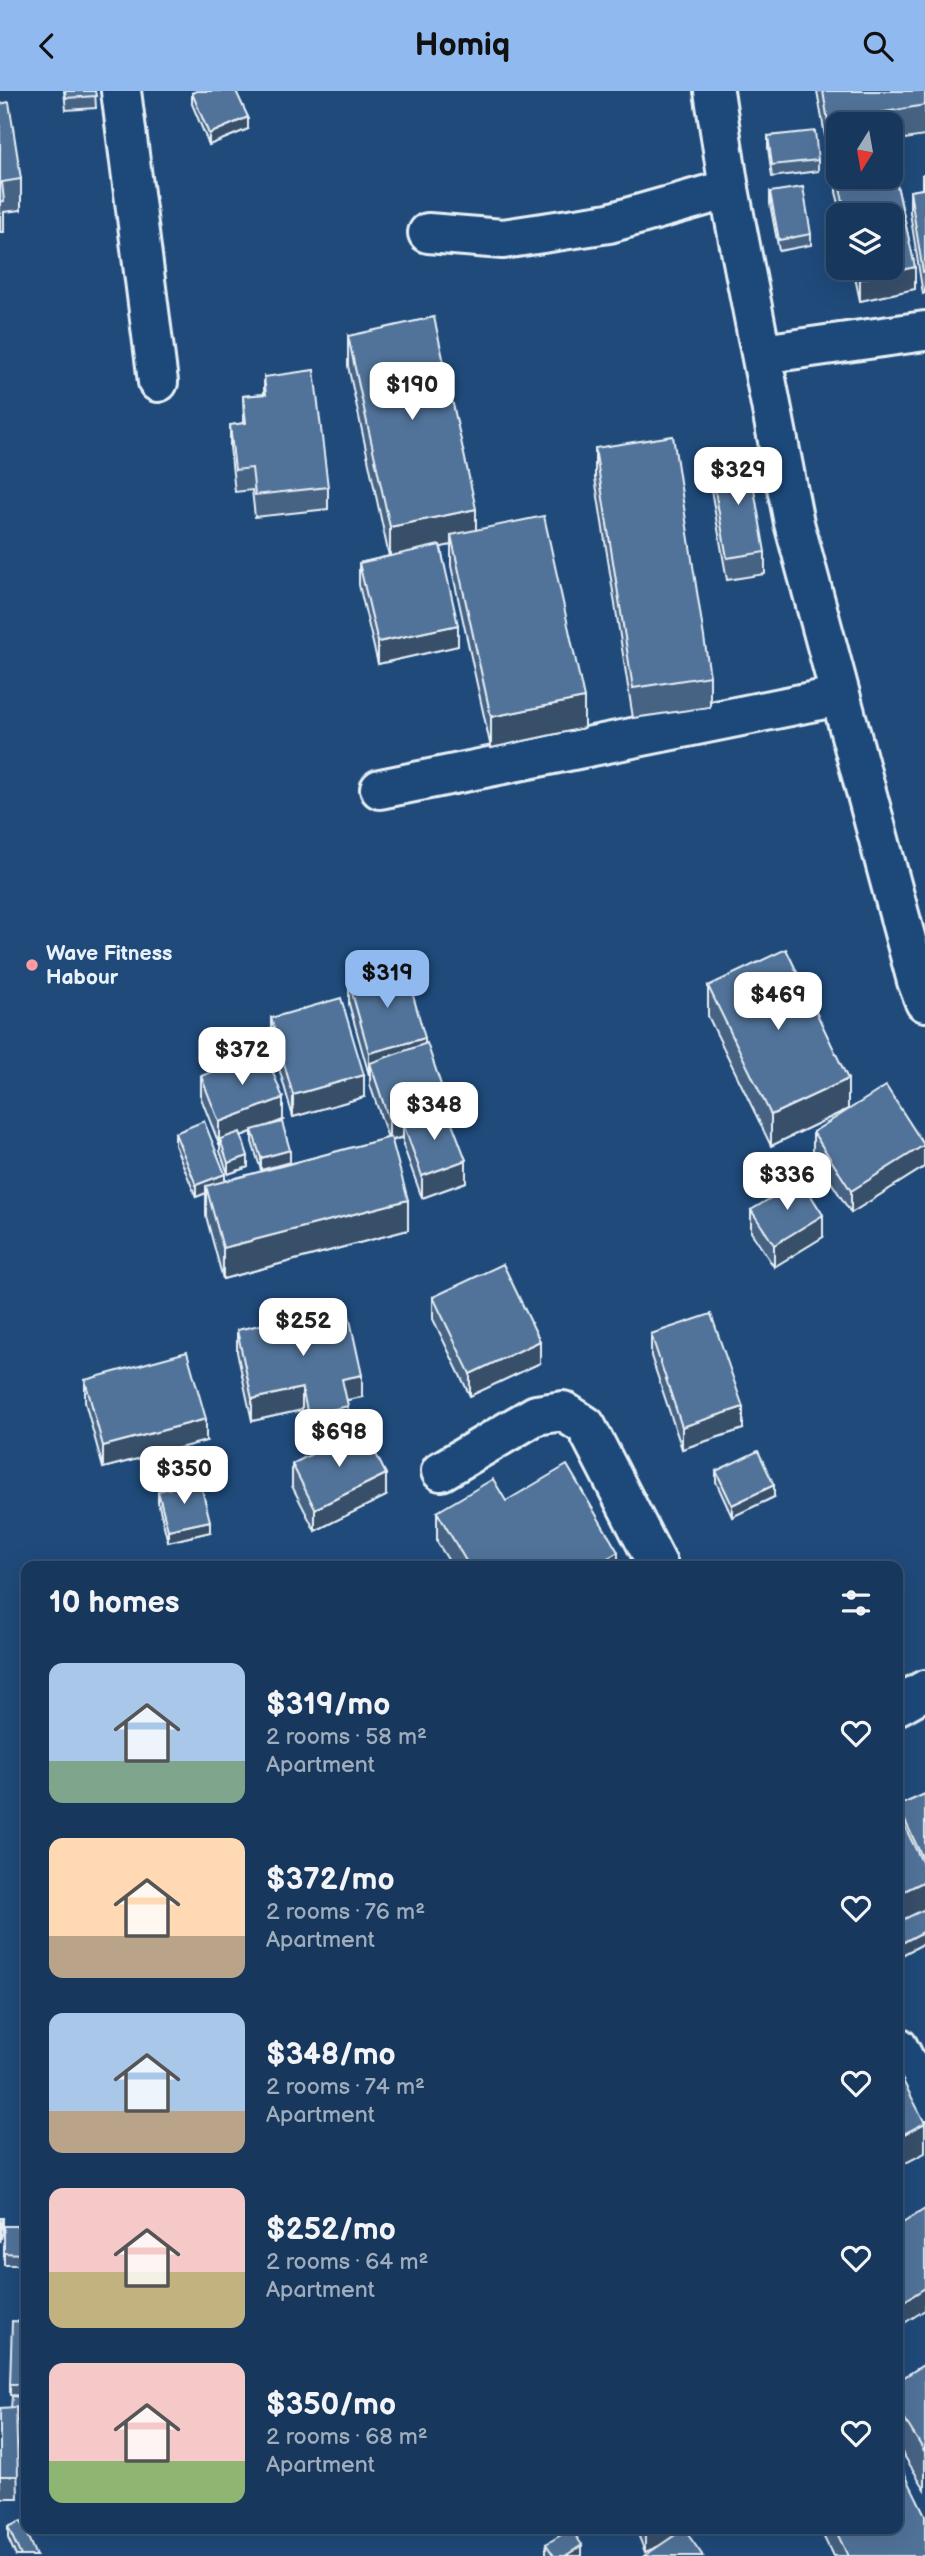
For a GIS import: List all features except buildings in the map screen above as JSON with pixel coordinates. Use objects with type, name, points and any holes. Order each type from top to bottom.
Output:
[{"type":"street","points":[[121,91],[158,382]]},
{"type":"street","points":[[714,91],[729,189],[794,523],[917,981],[925,1002]]},
{"type":"street","points":[[428,233],[503,239],[609,223],[729,189]]},
{"type":"street","points":[[762,354],[925,331]]},
{"type":"street","points":[[380,789],[840,696]]},
{"type":"street","points":[[441,1471],[537,1415],[563,1411],[586,1426],[654,1561]]},
{"type":"street","points":[[903,1702],[925,1690]]},
{"type":"street","points":[[903,2057],[925,2100]]},
{"type":"place","name":"Wave Fitness Habour","points":[[32,965]]}]
